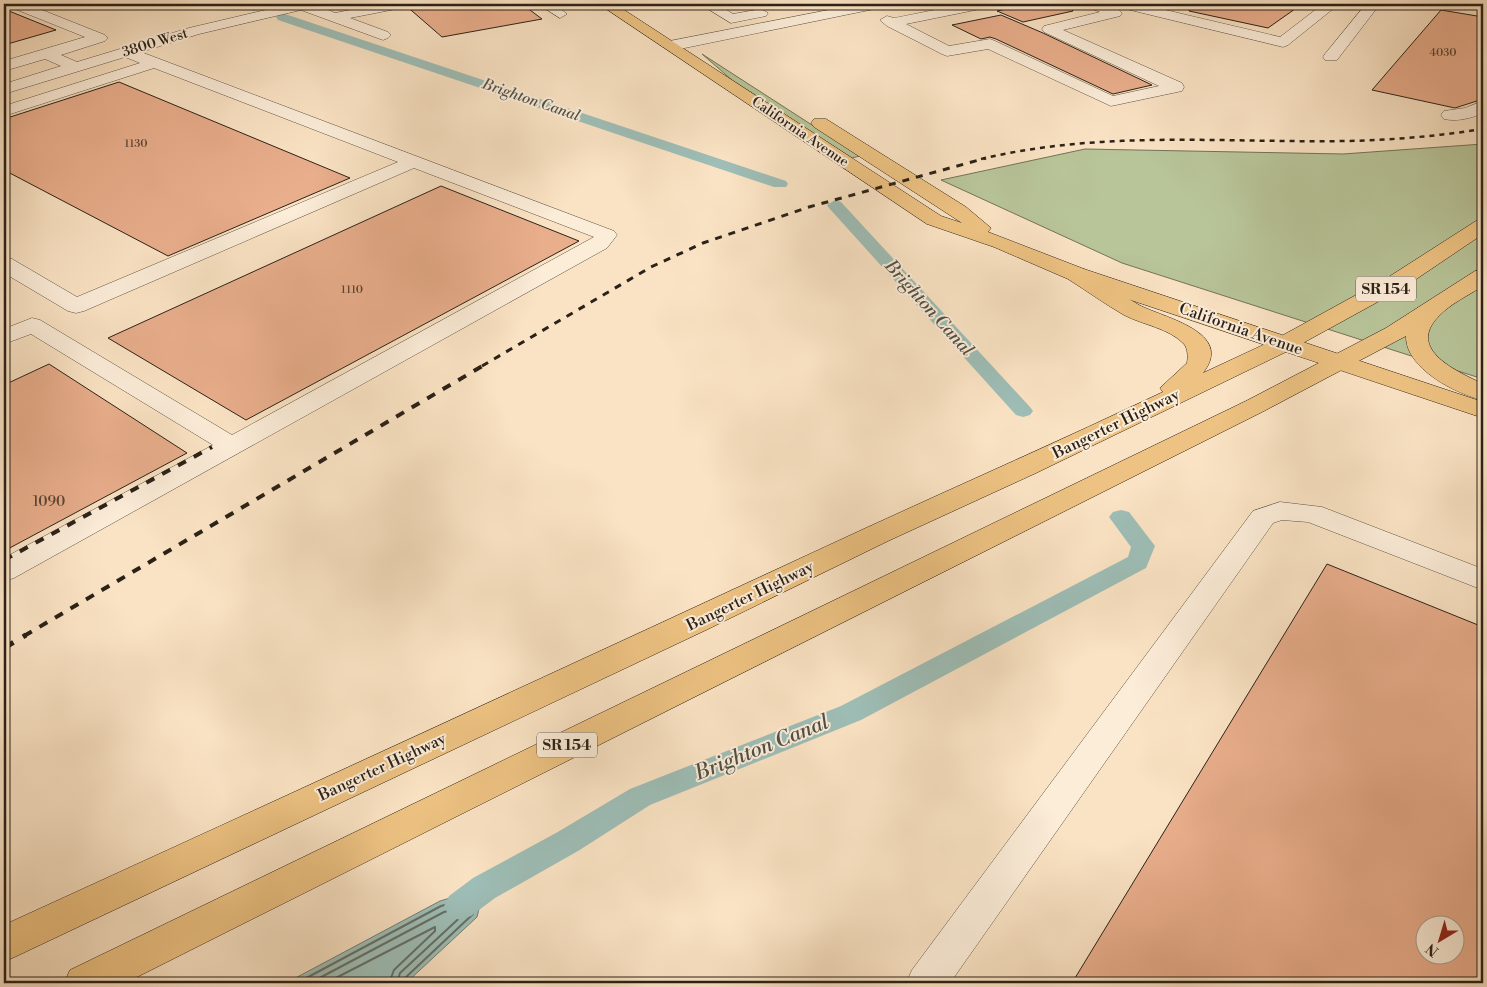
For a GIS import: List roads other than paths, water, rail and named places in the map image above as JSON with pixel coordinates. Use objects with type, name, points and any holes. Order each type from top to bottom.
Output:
[{"type":"main road","name":"California Avenue","points":[[606,4],[673,38],[934,220],[1001,243],[1076,274],[1483,410]]},
{"type":"main road","points":[[692,41],[714,56]]},
{"type":"main road","name":"California Avenue","points":[[744,75],[959,211],[1001,243]]},
{"type":"main road","name":"Bangerter Highway","points":[[4,944],[695,622],[878,534],[1027,467],[1284,344],[1387,288],[1483,225]]},
{"type":"main road","points":[[1076,274],[1135,312],[1179,330],[1197,347],[1200,355],[1197,366],[1158,404]]},
{"type":"main road","name":"SR 154","points":[[84,983],[1145,460],[1338,362],[1429,312],[1483,276]]},
{"type":"main road","points":[[1429,312],[1417,338],[1420,353],[1438,369],[1483,393]]},
{"type":"street","points":[[4,66],[100,38],[15,4]]},
{"type":"street","points":[[545,4],[560,14]]},
{"type":"street","points":[[712,7],[748,4]]},
{"type":"street","points":[[712,7],[732,19],[809,4]]},
{"type":"street","points":[[892,23],[985,4]]},
{"type":"street","points":[[673,38],[692,41],[867,5],[892,23],[947,52],[990,44],[1111,101],[1176,87],[1049,29],[1115,14],[1092,4]]},
{"type":"street","points":[[1123,4],[1283,42],[1332,4]]},
{"type":"street","points":[[1331,57],[1373,4]]},
{"type":"street","points":[[304,5],[384,35]]},
{"type":"street","name":"3800 West","points":[[4,89],[275,6],[304,5]]},
{"type":"street","points":[[332,17],[396,5]]},
{"type":"street","points":[[913,19],[957,40]]},
{"type":"street","points":[[4,571],[600,244],[607,235],[126,52]]},
{"type":"street","points":[[46,54],[76,67]]},
{"type":"street","points":[[4,111],[155,63]]},
{"type":"street","points":[[1450,115],[1469,113],[1483,106]]},
{"type":"street","points":[[4,337],[413,162]]},
{"type":"street","points":[[4,264],[76,306]]},
{"type":"street","points":[[32,325],[231,445]]},
{"type":"street","points":[[926,983],[1263,517],[1280,511],[1312,513],[1483,580]]},
{"type":"water","points":[[484,888],[477,917],[406,983],[286,983],[440,901]]},
{"type":"waterway","name":"Brighton Canal","points":[[244,4],[254,7]]},
{"type":"waterway","name":"Brighton Canal","points":[[282,17],[780,184]]},
{"type":"waterway","name":"Brighton Canal","points":[[835,205],[1023,411]]},
{"type":"waterway","name":"Brighton Canal","points":[[460,906],[484,888],[567,842],[640,797],[851,713],[1138,562],[1143,546],[1121,517]]},
{"type":"railway","points":[[986,158],[1072,144],[1118,141],[1364,140],[1449,134],[1483,129]]},
{"type":"railway","points":[[482,366],[651,267],[703,243],[809,207],[986,158]]},
{"type":"railway","points":[[981,159],[986,158]]},
{"type":"railway","points":[[24,636],[484,365]]},
{"type":"railway","points":[[4,560],[212,447]]},
{"type":"railway","points":[[4,648],[26,635]]}]
